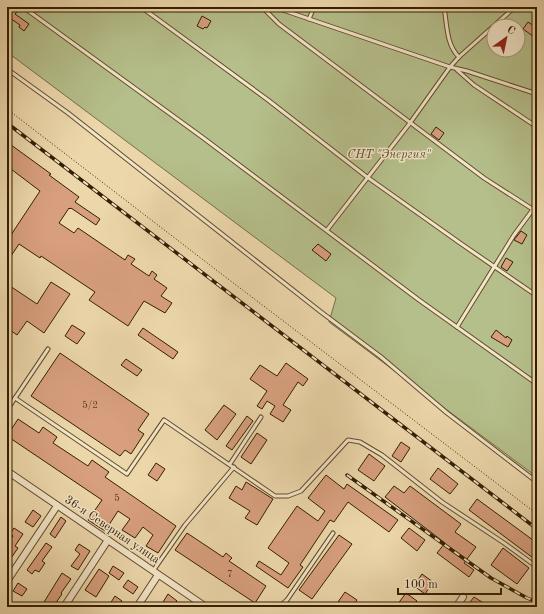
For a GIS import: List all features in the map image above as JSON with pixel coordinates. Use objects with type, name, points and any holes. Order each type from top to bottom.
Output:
[{"type":"street","name":"36-я Северная улица","points":[[7,471],[206,607]]},
{"type":"street","points":[[7,580],[57,506]]},
{"type":"street","points":[[64,607],[108,540]]},
{"type":"street","points":[[137,607],[158,575]]},
{"type":"street","points":[[456,607],[463,597]]},
{"type":"lane","points":[[23,7],[196,133],[457,327],[537,384]]},
{"type":"lane","points":[[141,7],[268,100],[367,177],[537,296]]},
{"type":"lane","points":[[265,7],[266,11],[278,24],[484,178],[537,212]]},
{"type":"lane","points":[[274,7],[450,68],[467,71],[537,94]]},
{"type":"lane","points":[[309,19],[314,7]]},
{"type":"lane","points":[[444,7],[450,45],[454,53],[459,57]]},
{"type":"lane","points":[[327,230],[459,57],[515,7]]},
{"type":"lane","points":[[7,69],[74,118],[321,312],[381,357],[447,413],[537,482]]},
{"type":"lane","points":[[456,69],[480,89],[537,127]]},
{"type":"lane","points":[[457,327],[514,235],[537,204]]},
{"type":"lane","points":[[7,410],[48,349]]},
{"type":"lane","points":[[15,398],[127,474],[164,420],[275,496],[288,496],[301,491],[348,440],[360,442],[382,455],[442,502],[537,567]]},
{"type":"lane","points":[[230,464],[261,417]]},
{"type":"lane","points":[[153,571],[185,525],[234,467]]},
{"type":"lane","points":[[279,607],[287,600],[333,533]]},
{"type":"path","points":[[7,108],[208,264],[537,514]]},
{"type":"green space","name":"СНТ \"Энергия\"","points":[[7,7],[537,7],[537,477],[329,322],[336,298],[7,52]]},
{"type":"building","points":[[11,8],[17,12],[15,14],[29,24],[24,31],[19,27],[20,25],[7,16]]},
{"type":"building","points":[[202,16],[211,21],[207,28],[205,27],[203,29],[197,26]]},
{"type":"building","points":[[528,22],[537,28],[537,39],[526,31],[526,25]]},
{"type":"building","points":[[436,127],[444,133],[439,140],[431,134]]},
{"type":"building","points":[[7,142],[51,174],[49,175],[79,197],[75,202],[100,219],[96,225],[69,208],[59,223],[74,233],[78,228],[125,260],[128,255],[135,259],[131,264],[149,276],[152,271],[157,275],[154,279],[167,288],[161,296],[172,303],[165,313],[144,301],[128,326],[89,300],[95,292],[41,256],[40,258],[19,244],[7,262],[7,241],[40,191],[7,166]]},
{"type":"building","points":[[521,231],[527,235],[522,244],[514,240]]},
{"type":"building","points":[[318,244],[331,254],[326,261],[312,250]]},
{"type":"building","points":[[506,258],[513,262],[507,271],[501,267]]},
{"type":"building","points":[[51,282],[70,294],[44,333],[27,321],[17,335],[7,328],[7,284],[37,304]]},
{"type":"building","points":[[72,325],[85,333],[77,344],[65,336]]},
{"type":"building","points":[[143,328],[178,352],[173,359],[138,335]]},
{"type":"building","points":[[496,330],[506,338],[507,336],[512,340],[508,347],[491,337]]},
{"type":"building","points":[[60,353],[149,414],[138,430],[144,434],[131,454],[125,450],[120,456],[31,396]]},
{"type":"building","points":[[126,359],[142,370],[137,376],[121,365]]},
{"type":"building","points":[[286,363],[308,379],[303,386],[298,382],[283,405],[291,410],[283,422],[270,414],[275,406],[267,401],[262,409],[257,406],[267,391],[250,379],[260,365],[277,376]]},
{"type":"building","points":[[224,405],[236,414],[217,440],[205,430]]},
{"type":"building","points":[[247,416],[253,421],[232,450],[226,446]]},
{"type":"building","points":[[18,419],[39,433],[43,427],[57,437],[53,443],[88,466],[92,460],[109,472],[105,477],[176,526],[158,553],[146,546],[153,535],[143,527],[135,538],[122,530],[130,519],[118,511],[105,531],[88,520],[102,500],[7,436]]},
{"type":"building","points":[[257,433],[267,440],[251,464],[241,457]]},
{"type":"building","points":[[401,442],[410,448],[401,462],[392,456]]},
{"type":"building","points":[[369,454],[385,466],[374,481],[358,470]]},
{"type":"building","points":[[156,463],[165,469],[157,481],[148,475]]},
{"type":"building","points":[[438,468],[458,484],[450,494],[430,479]]},
{"type":"building","points":[[326,475],[344,489],[347,484],[398,520],[389,532],[348,502],[334,522],[330,520],[300,565],[303,567],[288,588],[256,566],[259,561],[281,575],[289,563],[268,548],[297,506],[318,521],[325,511],[308,498]]},
{"type":"building","points":[[246,482],[273,499],[257,525],[245,518],[250,511],[229,498],[236,486],[242,490]]},
{"type":"building","points":[[394,486],[404,493],[410,486],[461,524],[455,532],[476,547],[464,563],[474,570],[469,577],[437,553],[445,543],[385,497]]},
{"type":"building","points":[[477,499],[537,543],[537,561],[469,510]]},
{"type":"building","points":[[33,510],[41,516],[33,527],[25,522]]},
{"type":"building","points":[[61,517],[66,521],[55,538],[50,534]]},
{"type":"building","points":[[14,528],[23,534],[15,546],[18,548],[7,564],[7,544],[13,536],[10,534]]},
{"type":"building","points":[[409,528],[425,540],[417,551],[401,538]]},
{"type":"building","points":[[187,533],[223,557],[226,553],[232,558],[229,561],[266,586],[255,603],[175,550]]},
{"type":"building","points":[[339,535],[352,544],[312,599],[299,590]]},
{"type":"building","points":[[46,543],[52,547],[42,561],[45,563],[39,572],[35,570],[32,574],[27,570]]},
{"type":"building","points":[[79,544],[90,551],[78,570],[71,566],[80,554],[75,550]]},
{"type":"building","points":[[503,548],[529,568],[517,584],[491,565]]},
{"type":"building","points":[[113,566],[124,573],[119,580],[109,573]]},
{"type":"building","points":[[99,569],[109,576],[96,597],[85,590]]},
{"type":"building","points":[[62,573],[71,579],[61,593],[62,594],[53,607],[41,607]]},
{"type":"building","points":[[422,574],[433,582],[425,594],[414,586]]},
{"type":"building","points":[[128,580],[138,587],[133,594],[123,587]]},
{"type":"building","points":[[18,583],[27,589],[22,596],[13,591]]},
{"type":"building","points":[[345,592],[357,600],[352,607],[345,607],[338,602]]},
{"type":"building","points":[[406,593],[417,601],[412,607],[401,607],[397,605]]},
{"type":"building","points":[[168,594],[177,601],[173,607],[160,607]]},
{"type":"building","points":[[115,596],[122,601],[118,607],[108,607]]},
{"type":"building","points":[[474,597],[482,602],[479,607],[466,607]]},
{"type":"railway","points":[[7,123],[537,529]]},
{"type":"railway","points":[[347,475],[491,578],[537,602]]}]
